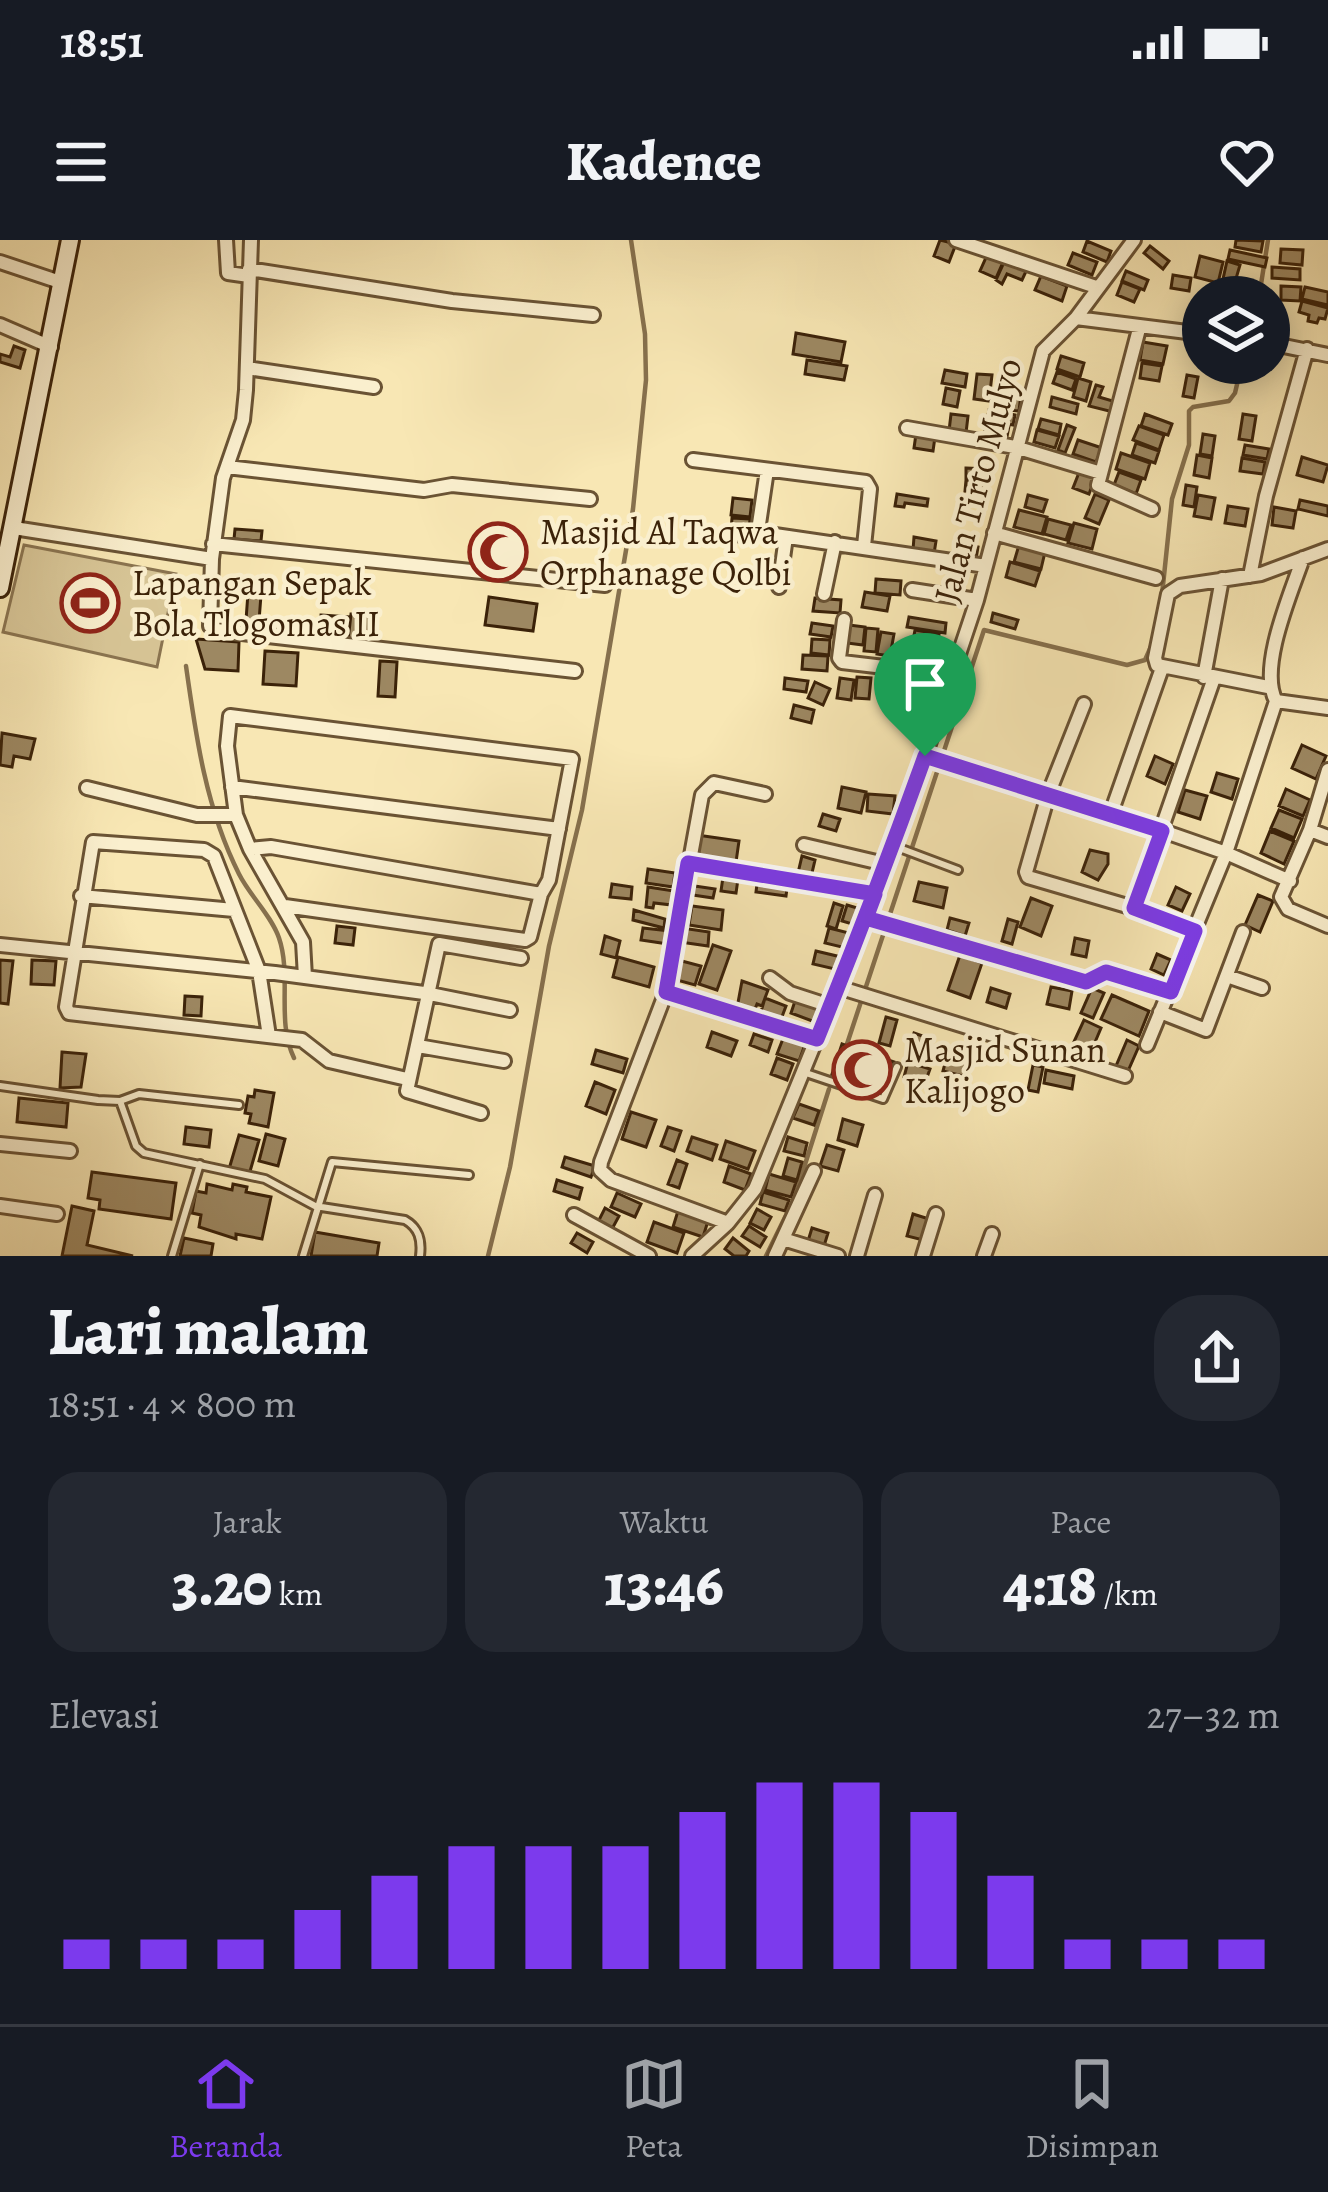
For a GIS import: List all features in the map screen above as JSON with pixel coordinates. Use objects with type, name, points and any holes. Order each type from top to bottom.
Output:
[{"type":"main road","points":[[0,588],[70,240]]},
{"type":"street","points":[[226,240],[228,273],[593,315]]},
{"type":"street","points":[[251,240],[242,420],[227,467],[207,620],[216,630],[575,671]]},
{"type":"street","points":[[956,240],[1096,287]]},
{"type":"street","name":"Jalan Tirto Mulyo","points":[[692,1256],[728,1223],[755,1189],[838,987],[872,919],[885,864],[935,759],[952,675],[977,600],[1043,351],[1076,318],[1134,240]]},
{"type":"street","points":[[0,262],[63,284]]},
{"type":"street","points":[[1076,318],[1182,332]]},
{"type":"street","points":[[0,325],[51,346]]},
{"type":"street","points":[[1139,329],[1100,488],[1152,509]]},
{"type":"street","points":[[1290,346],[1328,355]]},
{"type":"street","points":[[1250,570],[1306,349]]},
{"type":"street","points":[[247,368],[374,387]]},
{"type":"street","points":[[907,428],[1015,447],[1101,473]]},
{"type":"street","points":[[693,460],[870,484],[863,546]]},
{"type":"street","points":[[227,467],[424,490],[452,485],[590,499]]},
{"type":"street","points":[[766,470],[760,530],[986,566]]},
{"type":"street","points":[[14,528],[213,552],[605,585]]},
{"type":"street","points":[[994,533],[1156,578]]},
{"type":"street","points":[[779,587],[786,537]]},
{"type":"street","points":[[824,594],[835,542]]},
{"type":"street","points":[[1328,547],[1287,568],[1250,570],[1180,586],[1168,594],[1155,658],[1162,668],[1328,709]]},
{"type":"street","points":[[1147,1045],[1226,853],[1272,694],[1278,634],[1303,558]]},
{"type":"street","points":[[1134,908],[1209,678],[1222,579]]},
{"type":"street","points":[[911,590],[977,600]]},
{"type":"street","points":[[844,620],[842,662],[952,675]]},
{"type":"street","points":[[1111,813],[1162,668]]},
{"type":"street","points":[[1084,704],[1025,864],[1028,877],[1195,931]]},
{"type":"street","points":[[285,906],[518,942],[530,937],[549,880],[574,761],[230,716],[226,725],[230,816],[285,906],[306,951],[298,976]]},
{"type":"street","points":[[935,759],[1111,813],[1290,881]]},
{"type":"street","points":[[1328,770],[1282,903],[1328,926]]},
{"type":"street","points":[[728,1223],[611,1180],[600,1170],[666,992],[688,863],[707,787],[714,783],[765,794]]},
{"type":"street","points":[[232,787],[559,830]]},
{"type":"street","points":[[87,788],[197,814],[230,816]]},
{"type":"street","points":[[1310,830],[1328,837]]},
{"type":"street","points":[[269,1036],[260,971],[214,856],[204,850],[98,840],[89,850],[66,1007],[76,1016],[295,1039],[329,1061],[406,1079]]},
{"type":"street","points":[[804,845],[885,864]]},
{"type":"street","points":[[250,849],[271,847],[541,894]]},
{"type":"street","points":[[688,863],[875,894]]},
{"type":"street","points":[[81,896],[233,910]]},
{"type":"street","points":[[872,919],[1086,982],[1106,972],[1171,992]]},
{"type":"street","points":[[1160,1012],[1206,1030],[1243,932]]},
{"type":"street","points":[[481,1113],[410,1095],[406,1079],[418,1046],[439,944],[521,958]]},
{"type":"street","points":[[0,945],[260,971],[510,1010]]},
{"type":"street","points":[[1227,976],[1262,988]]},
{"type":"street","points":[[770,978],[790,993],[830,1006]]},
{"type":"street","points":[[838,987],[1125,1076]]},
{"type":"street","points":[[666,992],[817,1039]]},
{"type":"street","points":[[418,1046],[504,1061]]},
{"type":"street","points":[[0,1144],[70,1151]]},
{"type":"street","points":[[775,1256],[814,1171]]},
{"type":"street","points":[[857,1256],[875,1195]]},
{"type":"street","points":[[0,1206],[57,1214]]},
{"type":"street","points":[[922,1256],[936,1214]]},
{"type":"street","points":[[574,1215],[650,1256]]},
{"type":"street","points":[[984,1256],[992,1234]]},
{"type":"street","points":[[783,1239],[838,1256]]},
{"type":"lane","points":[[897,847],[958,870]]},
{"type":"lane","points":[[803,1071],[883,1099],[897,1067]]},
{"type":"lane","points":[[0,1086],[120,1101],[140,1094],[239,1105]]},
{"type":"lane","points":[[120,1101],[136,1146],[144,1153],[265,1179],[315,1205],[405,1220],[420,1236],[420,1256]]},
{"type":"lane","points":[[303,1256],[328,1169],[338,1161],[469,1175]]},
{"type":"lane","points":[[172,1256],[200,1164]]},
{"type":"shaded area","name":"Lapangan Sepak Bola Tlogomas II","points":[[24,545],[176,574],[157,667],[3,632]]},
{"type":"building","points":[[940,240],[956,244],[949,262],[934,256]]},
{"type":"building","points":[[1236,240],[1263,241],[1261,252],[1235,247]]},
{"type":"building","points":[[1087,241],[1111,251],[1107,262],[1083,252]]},
{"type":"building","points":[[1150,246],[1169,261],[1163,269],[1144,253]]},
{"type":"building","points":[[1281,249],[1303,250],[1302,265],[1280,263]]},
{"type":"building","points":[[1230,250],[1267,258],[1265,267],[1228,259]]},
{"type":"building","points":[[988,253],[1004,260],[996,278],[980,271]]},
{"type":"building","points":[[1073,253],[1097,262],[1092,275],[1068,265]]},
{"type":"building","points":[[1200,256],[1223,262],[1220,276],[1195,276]]},
{"type":"building","points":[[1006,258],[1028,267],[1022,280],[1007,274],[1002,284],[996,280]]},
{"type":"building","points":[[1227,261],[1240,265],[1237,276],[1224,276]]},
{"type":"building","points":[[1272,267],[1300,269],[1300,280],[1272,276]]},
{"type":"building","points":[[1126,271],[1148,280],[1144,290],[1122,281]]},
{"type":"building","points":[[1173,275],[1182,276],[1182,290],[1171,288]]},
{"type":"building","points":[[1041,276],[1067,286],[1062,301],[1035,290]]},
{"type":"building","points":[[1122,282],[1140,289],[1134,302],[1117,295]]},
{"type":"building","points":[[1290,286],[1301,287],[1300,301],[1290,300]]},
{"type":"building","points":[[1305,287],[1328,292],[1328,305],[1302,299]]},
{"type":"building","points":[[1302,301],[1328,308],[1325,319],[1308,321],[1309,315],[1299,312]]},
{"type":"building","points":[[796,333],[845,342],[841,362],[793,354]]},
{"type":"building","points":[[1143,342],[1167,346],[1163,364],[1140,360]]},
{"type":"building","points":[[14,346],[25,350],[20,368],[0,362],[0,354],[10,357]]},
{"type":"building","points":[[1061,356],[1084,363],[1080,377],[1057,369]]},
{"type":"building","points":[[807,360],[847,366],[844,380],[805,374]]},
{"type":"building","points":[[1142,363],[1162,366],[1159,381],[1140,378]]},
{"type":"building","points":[[945,370],[967,374],[965,387],[942,383]]},
{"type":"building","points":[[1057,372],[1076,379],[1072,390],[1053,383]]},
{"type":"building","points":[[977,374],[992,375],[989,401],[974,399]]},
{"type":"building","points":[[1078,378],[1091,382],[1086,401],[1073,397]]},
{"type":"building","points":[[1185,384],[1197,384],[1194,398],[1183,396]]},
{"type":"building","points":[[1096,385],[1103,387],[1099,397],[1116,402],[1113,412],[1089,406]]},
{"type":"building","points":[[946,388],[960,391],[957,407],[943,404]]},
{"type":"building","points":[[994,391],[1021,394],[1019,411],[992,408]]},
{"type":"building","points":[[1052,397],[1078,404],[1076,414],[1050,407]]},
{"type":"building","points":[[989,410],[1015,415],[1013,425],[987,420]]},
{"type":"building","points":[[951,414],[968,416],[966,433],[949,431]]},
{"type":"building","points":[[1145,414],[1172,424],[1168,435],[1141,426]]},
{"type":"building","points":[[1243,414],[1256,416],[1252,441],[1239,439]]},
{"type":"building","points":[[1041,419],[1061,424],[1059,435],[1038,429]]},
{"type":"building","points":[[986,422],[1009,426],[1006,442],[984,438]]},
{"type":"building","points":[[1067,425],[1075,428],[1065,453],[1058,450]]},
{"type":"building","points":[[1139,426],[1164,435],[1159,450],[1133,440]]},
{"type":"building","points":[[1037,430],[1059,436],[1055,448],[1034,442]]},
{"type":"building","points":[[916,434],[935,437],[933,451],[914,448]]},
{"type":"building","points":[[1203,434],[1215,436],[1212,456],[1200,454]]},
{"type":"building","points":[[1078,440],[1102,448],[1096,462],[1073,454]]},
{"type":"building","points":[[1136,443],[1159,451],[1155,463],[1132,455]]},
{"type":"building","points":[[1245,445],[1269,449],[1267,459],[1243,455]]},
{"type":"building","points":[[1121,453],[1150,463],[1145,479],[1116,469]]},
{"type":"building","points":[[1197,455],[1212,458],[1209,478],[1194,475]]},
{"type":"building","points":[[1302,457],[1328,465],[1323,482],[1297,475]]},
{"type":"building","points":[[1242,458],[1265,462],[1263,474],[1240,471]]},
{"type":"building","points":[[966,468],[988,469],[988,480],[966,479]]},
{"type":"building","points":[[1080,470],[1096,475],[1089,494],[1073,488]]},
{"type":"building","points":[[1119,472],[1141,480],[1136,494],[1114,485]]},
{"type":"building","points":[[966,480],[986,481],[985,492],[965,491]]},
{"type":"building","points":[[1186,485],[1197,487],[1194,507],[1183,505]]},
{"type":"building","points":[[897,494],[928,499],[927,506],[895,506]]},
{"type":"building","points":[[1095,494],[1109,500],[1099,524],[1085,518]]},
{"type":"building","points":[[1028,495],[1047,500],[1043,512],[1025,507]]},
{"type":"building","points":[[1198,495],[1215,498],[1211,519],[1194,516]]},
{"type":"building","points":[[733,498],[752,500],[750,517],[731,515]]},
{"type":"building","points":[[1300,500],[1328,506],[1328,516],[1298,509]]},
{"type":"building","points":[[1228,506],[1248,509],[1245,526],[1225,523]]},
{"type":"building","points":[[1274,507],[1296,511],[1293,528],[1272,525]]},
{"type":"building","points":[[1019,510],[1047,517],[1042,534],[1014,527]]},
{"type":"building","points":[[732,518],[750,519],[748,543],[730,541]]},
{"type":"building","points":[[1048,519],[1071,525],[1066,540],[1044,534]]},
{"type":"building","points":[[1074,523],[1097,529],[1092,549],[1068,543]]},
{"type":"building","points":[[235,529],[262,531],[261,541],[234,539]]},
{"type":"building","name":"Masjid Al Taqwa Orphanage Qolbi","points":[[486,531],[514,534],[511,572],[482,570]]},
{"type":"building","points":[[914,537],[936,541],[934,554],[913,550]]},
{"type":"building","points":[[956,543],[978,547],[976,559],[954,556]]},
{"type":"building","points":[[1019,545],[1045,552],[1041,569],[1014,562]]},
{"type":"building","points":[[1010,562],[1040,571],[1035,586],[1006,577]]},
{"type":"building","points":[[876,579],[901,581],[900,595],[875,593]]},
{"type":"building","points":[[865,592],[890,596],[887,611],[862,607]]},
{"type":"building","points":[[248,593],[261,595],[259,621],[246,620]]},
{"type":"building","points":[[489,597],[537,604],[533,631],[485,625]]},
{"type":"building","points":[[815,598],[841,600],[840,613],[813,611]]},
{"type":"building","points":[[993,613],[1018,620],[1015,629],[991,622]]},
{"type":"building","points":[[351,614],[375,616],[372,643],[348,641]]},
{"type":"building","points":[[321,615],[349,617],[347,637],[320,635]]},
{"type":"building","points":[[909,617],[946,623],[945,633],[907,627]]},
{"type":"building","points":[[812,623],[833,626],[831,637],[810,634]]},
{"type":"building","points":[[849,625],[865,627],[863,645],[847,643]]},
{"type":"building","points":[[866,628],[878,629],[876,652],[864,651]]},
{"type":"building","points":[[915,630],[939,634],[938,645],[913,641]]},
{"type":"building","points":[[881,632],[894,634],[890,656],[877,654]]},
{"type":"building","points":[[196,639],[239,642],[238,671],[205,669]]},
{"type":"building","points":[[812,639],[830,640],[829,655],[811,653]]},
{"type":"building","points":[[265,651],[298,653],[296,686],[263,684]]},
{"type":"building","points":[[803,655],[828,656],[827,671],[802,669]]},
{"type":"building","points":[[380,661],[397,662],[395,697],[378,696]]},
{"type":"building","points":[[857,677],[871,678],[869,699],[855,698]]},
{"type":"building","points":[[785,678],[808,681],[806,692],[784,689]]},
{"type":"building","points":[[840,678],[854,680],[851,700],[837,698]]},
{"type":"building","points":[[815,682],[830,689],[823,705],[808,698]]},
{"type":"building","points":[[794,705],[814,710],[811,723],[791,718]]},
{"type":"building","points":[[2,733],[35,739],[30,759],[14,756],[12,767],[0,765]]},
{"type":"building","points":[[1302,745],[1326,756],[1316,779],[1292,768]]},
{"type":"building","points":[[1155,756],[1173,764],[1165,784],[1147,776]]},
{"type":"building","points":[[1217,773],[1238,779],[1232,799],[1211,792]]},
{"type":"building","points":[[842,787],[866,792],[861,813],[838,808]]},
{"type":"building","points":[[1286,789],[1310,800],[1303,816],[1279,806]]},
{"type":"building","points":[[1185,790],[1207,796],[1200,819],[1178,812]]},
{"type":"building","points":[[868,794],[895,796],[893,814],[867,811]]},
{"type":"building","points":[[1279,810],[1302,819],[1294,838],[1271,828]]},
{"type":"building","points":[[823,814],[840,819],[836,831],[819,826]]},
{"type":"building","points":[[1270,831],[1294,841],[1284,864],[1261,853]]},
{"type":"building","points":[[697,835],[739,841],[736,862],[694,856]]},
{"type":"building","points":[[1090,850],[1108,854],[1098,880],[1082,872]]},
{"type":"building","points":[[802,856],[815,860],[811,877],[798,873]]},
{"type":"building","points":[[648,869],[675,873],[673,887],[646,883]]},
{"type":"building","points":[[724,870],[739,872],[736,893],[721,891]]},
{"type":"building","points":[[758,876],[788,881],[786,896],[756,892]]},
{"type":"building","points":[[919,882],[947,888],[943,908],[914,901]]},
{"type":"building","points":[[612,884],[632,887],[631,899],[610,897]]},
{"type":"building","points":[[688,885],[715,889],[713,898],[686,894]]},
{"type":"building","points":[[648,887],[674,891],[672,905],[646,907]]},
{"type":"building","points":[[1176,887],[1190,894],[1182,911],[1168,905]]},
{"type":"building","points":[[1258,895],[1273,901],[1260,932],[1245,925]]},
{"type":"building","points":[[1031,898],[1052,906],[1041,936],[1020,927]]},
{"type":"building","points":[[834,903],[843,906],[836,929],[827,926]]},
{"type":"building","points":[[847,905],[864,910],[859,926],[842,921]]},
{"type":"building","points":[[692,906],[723,910],[721,930],[689,925]]},
{"type":"building","points":[[634,910],[665,919],[664,928],[633,920]]},
{"type":"building","points":[[950,918],[969,923],[965,936],[947,930]]},
{"type":"building","points":[[1008,919],[1018,922],[1012,944],[1002,941]]},
{"type":"building","points":[[337,926],[355,928],[353,945],[335,943]]},
{"type":"building","points":[[643,928],[670,931],[668,944],[641,940]]},
{"type":"building","points":[[682,928],[709,932],[708,946],[680,942]]},
{"type":"building","points":[[829,928],[849,933],[846,948],[825,943]]},
{"type":"building","points":[[605,936],[620,941],[616,958],[601,954]]},
{"type":"building","points":[[1075,938],[1089,941],[1086,957],[1072,954]]},
{"type":"building","points":[[713,945],[731,951],[717,990],[699,984]]},
{"type":"building","points":[[816,951],[841,957],[839,970],[813,964]]},
{"type":"building","points":[[1157,954],[1171,960],[1164,975],[1151,969]]},
{"type":"building","points":[[960,955],[982,963],[970,998],[948,990]]},
{"type":"building","points":[[618,957],[654,967],[649,987],[613,977]]},
{"type":"building","points":[[0,960],[13,961],[8,1004],[0,1003]]},
{"type":"building","points":[[32,960],[56,961],[54,985],[31,984]]},
{"type":"building","points":[[678,960],[701,966],[695,985],[673,979]]},
{"type":"building","points":[[742,981],[768,990],[753,1014],[737,1008]]},
{"type":"building","points":[[1051,987],[1072,991],[1069,1009],[1047,1004]]},
{"type":"building","points":[[991,988],[1010,994],[1006,1008],[987,1002]]},
{"type":"building","points":[[1092,988],[1104,993],[1093,1018],[1081,1013]]},
{"type":"building","points":[[1112,995],[1149,1011],[1139,1036],[1101,1019]]},
{"type":"building","points":[[185,996],[202,997],[201,1016],[184,1015]]},
{"type":"building","points":[[765,998],[786,1006],[780,1022],[760,1015]]},
{"type":"building","points":[[795,1001],[820,1010],[815,1022],[791,1013]]},
{"type":"building","points":[[886,1017],[897,1020],[890,1046],[879,1043]]},
{"type":"building","points":[[1084,1020],[1101,1028],[1090,1054],[1072,1046]]},
{"type":"building","points":[[786,1031],[807,1039],[799,1061],[777,1054]]},
{"type":"building","points":[[712,1032],[737,1041],[731,1056],[707,1047]]},
{"type":"building","points":[[914,1033],[931,1039],[925,1057],[908,1051]]},
{"type":"building","points":[[754,1034],[772,1040],[768,1052],[750,1045]]},
{"type":"building","points":[[1127,1040],[1139,1046],[1128,1071],[1116,1066]]},
{"type":"building","name":"Masjid Sunan Kalijogo","points":[[842,1044],[894,1062],[882,1096],[831,1077]]},
{"type":"building","points":[[949,1048],[973,1054],[967,1077],[943,1071]]},
{"type":"building","points":[[596,1050],[627,1059],[623,1073],[592,1064]]},
{"type":"building","points":[[62,1052],[86,1054],[81,1087],[60,1088]]},
{"type":"building","points":[[777,1058],[793,1064],[787,1080],[771,1074]]},
{"type":"building","points":[[908,1062],[930,1069],[925,1083],[904,1077]]},
{"type":"building","points":[[1033,1065],[1043,1067],[1038,1092],[1028,1090]]},
{"type":"building","points":[[1046,1070],[1074,1076],[1072,1089],[1044,1083]]},
{"type":"building","points":[[595,1082],[615,1090],[606,1114],[586,1106]]},
{"type":"building","points":[[255,1090],[274,1093],[268,1127],[249,1123],[251,1114],[245,1113],[248,1096],[254,1097]]},
{"type":"building","points":[[19,1098],[68,1103],[66,1127],[17,1122]]},
{"type":"building","points":[[799,1104],[819,1111],[814,1125],[793,1118]]},
{"type":"building","points":[[631,1112],[656,1120],[646,1147],[622,1139]]},
{"type":"building","points":[[843,1119],[863,1125],[857,1146],[838,1140]]},
{"type":"building","points":[[186,1127],[211,1130],[209,1147],[184,1144]]},
{"type":"building","points":[[668,1127],[681,1131],[674,1151],[661,1146]]},
{"type":"building","points":[[266,1134],[285,1139],[278,1166],[259,1161]]},
{"type":"building","points":[[239,1135],[259,1140],[249,1175],[229,1169]]},
{"type":"building","points":[[692,1137],[717,1145],[712,1160],[687,1151]]},
{"type":"building","points":[[788,1137],[807,1143],[804,1156],[784,1151]]},
{"type":"building","points":[[726,1141],[755,1151],[748,1169],[720,1159]]},
{"type":"building","points":[[827,1145],[844,1150],[838,1171],[820,1166]]},
{"type":"building","points":[[565,1157],[595,1166],[591,1177],[562,1167]]},
{"type":"building","points":[[788,1158],[802,1162],[797,1180],[783,1176]]},
{"type":"building","points":[[677,1160],[687,1164],[679,1188],[668,1184]]},
{"type":"building","points":[[729,1166],[751,1174],[745,1190],[724,1182]]},
{"type":"building","points":[[92,1172],[176,1183],[171,1219],[99,1209],[100,1200],[88,1198]]},
{"type":"building","points":[[769,1174],[796,1182],[791,1197],[765,1190]]},
{"type":"building","points":[[557,1180],[582,1188],[579,1199],[554,1191]]},
{"type":"building","points":[[207,1184],[232,1190],[233,1184],[271,1197],[262,1239],[236,1234],[236,1239],[199,1227],[201,1215],[192,1213],[196,1191],[206,1193]]},
{"type":"building","points":[[763,1192],[789,1200],[785,1211],[760,1204]]},
{"type":"building","points":[[617,1193],[641,1204],[635,1217],[611,1207]]},
{"type":"building","points":[[72,1206],[94,1211],[87,1245],[133,1256],[62,1256]]},
{"type":"building","points":[[605,1208],[619,1216],[612,1229],[598,1222]]},
{"type":"building","points":[[757,1209],[771,1217],[764,1230],[750,1223]]},
{"type":"building","points":[[678,1211],[708,1221],[703,1237],[673,1227]]},
{"type":"building","points":[[913,1214],[929,1219],[923,1240],[907,1236]]},
{"type":"building","points":[[654,1222],[684,1233],[677,1253],[647,1242]]},
{"type":"building","points":[[749,1226],[766,1237],[760,1247],[742,1236]]},
{"type":"building","points":[[812,1228],[828,1233],[824,1246],[808,1241]]},
{"type":"building","points":[[315,1232],[379,1243],[377,1256],[311,1256]]},
{"type":"building","points":[[577,1233],[593,1242],[587,1253],[571,1243]]},
{"type":"building","points":[[184,1238],[213,1244],[211,1256],[180,1256]]},
{"type":"building","points":[[733,1238],[749,1251],[746,1256],[734,1256],[725,1249]]},
{"type":"waterway","points":[[488,1256],[510,1167],[549,946],[582,810],[633,509],[646,380],[645,334],[631,240]]},
{"type":"waterway","points":[[1262,276],[1268,240]]},
{"type":"waterway","points":[[1162,595],[1172,499],[1189,445],[1189,411],[1229,401],[1237,384]]},
{"type":"waterway","points":[[847,1044],[984,630],[1127,665],[1145,660],[1153,642]]},
{"type":"waterway","points":[[186,666],[198,746],[218,824],[239,874],[279,938],[286,1029],[294,1058]]},
{"type":"waterway","points":[[766,1256],[794,1199],[829,1089]]},
{"type":"place","name":"Masjid Al Taqwa Orphanage Qolbi","points":[[498,552]]},
{"type":"place","name":"Lapangan Sepak Bola Tlogomas II","points":[[90,603]]},
{"type":"place","name":"Masjid Sunan Kalijogo","points":[[862,1070]]},
{"type":"route","points":[[925,756],[885,864],[875,894],[866,918],[817,1039],[666,992],[688,863],[875,894],[866,918],[1086,982],[1106,972],[1171,992],[1195,931],[1134,908],[1162,831],[925,756]]}]
